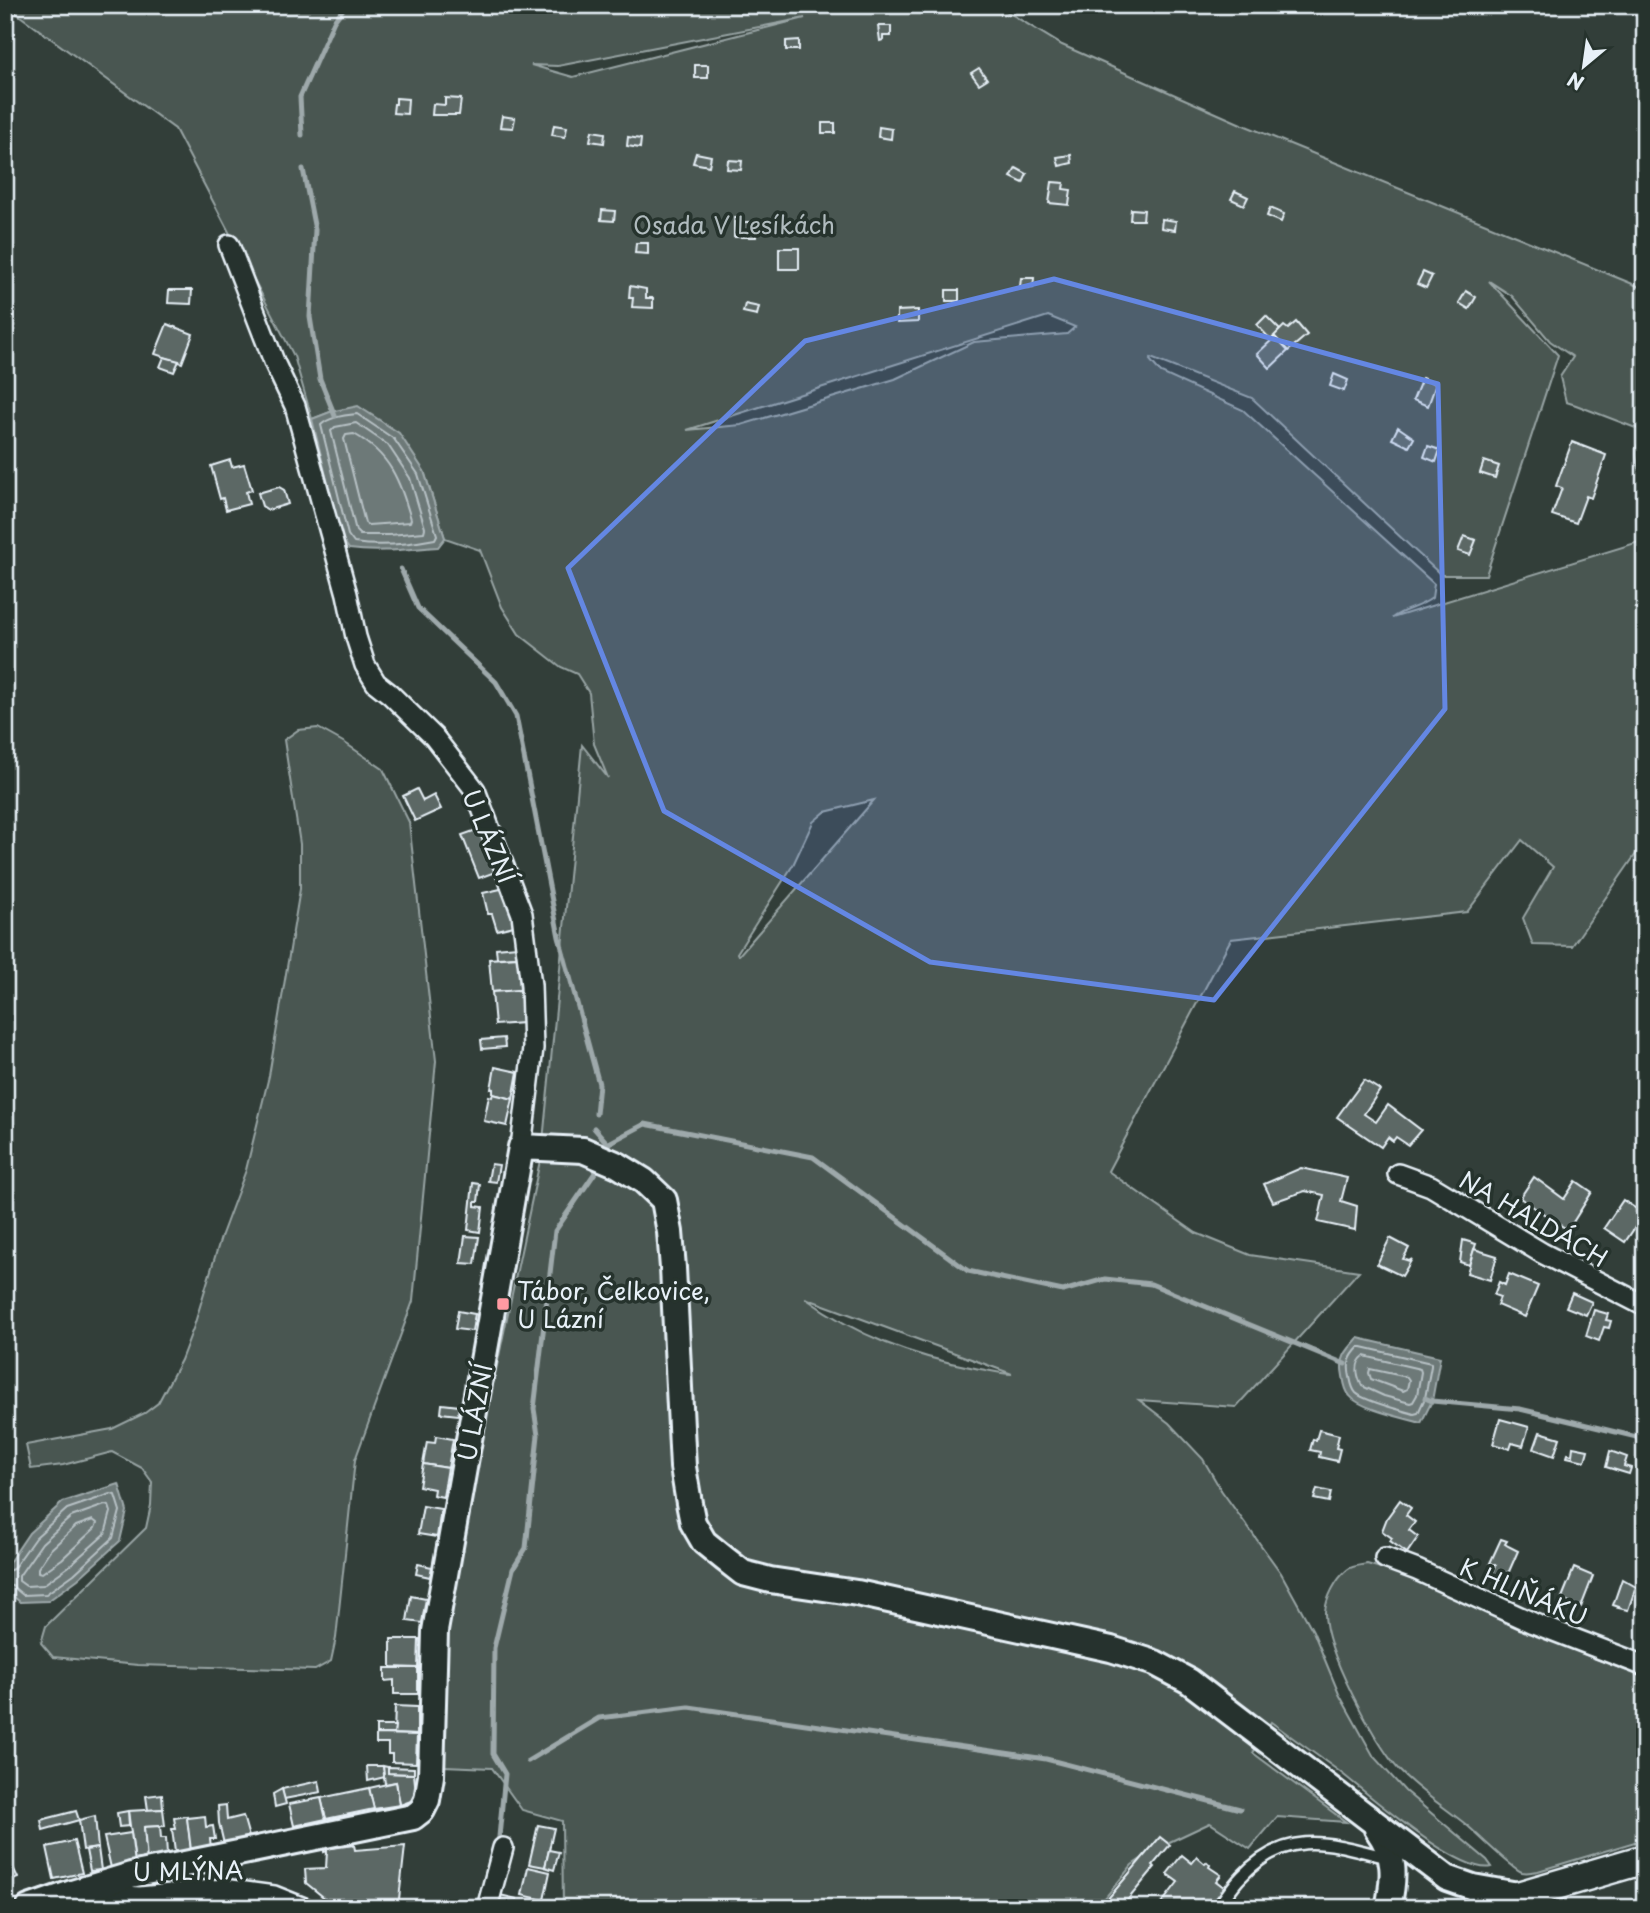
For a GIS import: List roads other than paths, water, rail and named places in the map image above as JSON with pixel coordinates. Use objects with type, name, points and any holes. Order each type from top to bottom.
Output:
[{"type":"main road","points":[[1477,1908],[1525,1901],[1645,1858]]},
{"type":"street","name":"U LÁZNÍ","points":[[72,1892],[131,1875],[413,1817],[422,1810],[427,1800],[431,1776],[435,1631],[521,1147],[533,1048],[531,985],[522,914],[475,790],[435,737],[376,683],[365,664],[295,406],[275,364],[229,245]]},
{"type":"street","points":[[521,1147],[583,1150],[618,1165],[644,1181],[664,1200],[673,1268],[683,1467],[693,1522],[704,1542],[743,1573],[870,1596],[1111,1649],[1155,1663],[1189,1681],[1447,1878],[1525,1901]]},
{"type":"street","name":"NA HALDÁCH","points":[[1398,1174],[1431,1186],[1542,1253],[1615,1293],[1645,1306]]},
{"type":"street","name":"K HLIŇÁKU","points":[[1385,1558],[1533,1623],[1645,1667]]},
{"type":"street","points":[[1371,1822],[1386,1842],[1392,1858],[1393,1879],[1388,1908]]},
{"type":"street","points":[[487,1908],[503,1848]]},
{"type":"street","name":"U MLÝNA","points":[[72,1892],[140,1897],[224,1889],[274,1896],[304,1908]]},
{"type":"street","points":[[29,1908],[72,1892]]},
{"type":"lane","points":[[1217,1908],[1240,1877],[1269,1853],[1286,1847],[1304,1842],[1317,1843],[1343,1846],[1392,1858]]},
{"type":"water","points":[[358,406],[399,433],[424,471],[445,538],[438,547],[382,551],[349,549],[341,537],[312,419]]},
{"type":"water","points":[[1358,1338],[1440,1357],[1432,1401],[1421,1423],[1373,1409],[1355,1401],[1348,1394],[1342,1364],[1347,1351]]},
{"type":"water","points":[[119,1484],[127,1511],[120,1541],[78,1579],[48,1601],[20,1602],[6,1590],[6,1567],[29,1533],[63,1502]]},
{"type":"waterway","points":[[302,135],[300,97],[334,21],[346,5]]},
{"type":"waterway","points":[[303,169],[315,230],[310,317],[320,379],[335,416]]},
{"type":"waterway","points":[[401,569],[418,608],[496,682],[516,716],[559,937],[599,1084],[596,1114]]},
{"type":"waterway","points":[[609,1143],[645,1124],[813,1157],[968,1271],[1063,1291],[1105,1279],[1151,1284],[1345,1364]]},
{"type":"waterway","points":[[594,1128],[608,1144]]},
{"type":"waterway","points":[[497,1845],[505,1774],[493,1754],[494,1648],[513,1569],[526,1548],[538,1435],[534,1409],[555,1231],[601,1164]]},
{"type":"waterway","points":[[1425,1398],[1432,1401],[1520,1409],[1645,1439]]},
{"type":"waterway","points":[[528,1761],[599,1718],[689,1707],[1046,1759],[1240,1809]]},
{"type":"place","name":"Tábor, Čelkovice, U Lázní","points":[[503,1304]]},
{"type":"park label","name":"Osada V Lesíkách","points":[[734,224]]}]
